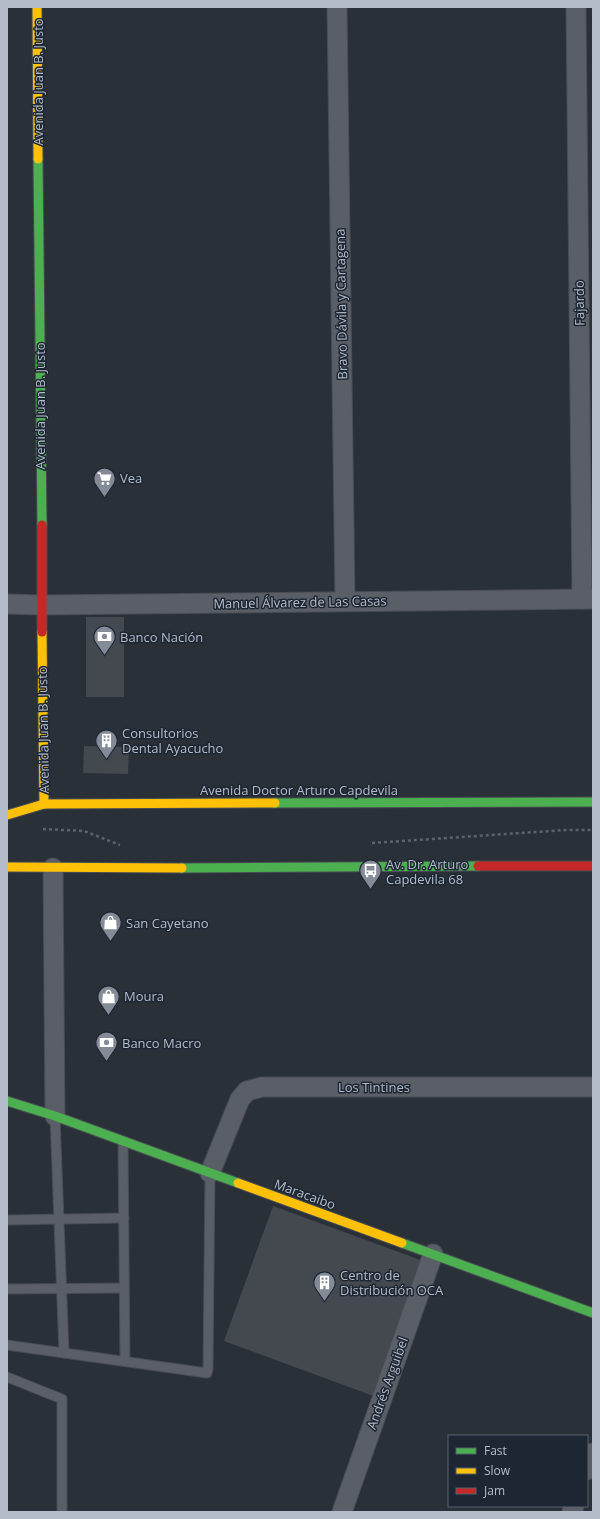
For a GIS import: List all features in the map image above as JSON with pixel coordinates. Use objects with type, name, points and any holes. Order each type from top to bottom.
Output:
[{"type":"main road","name":"Avenida Juan B. Justo","points":[[38,7],[41,605],[44,804]]},
{"type":"main road","name":"Avenida Doctor Arturo Capdevila","points":[[7,815],[44,804],[593,802]]},
{"type":"main road","points":[[7,867],[593,866]]},
{"type":"main road","name":"Maracaibo","points":[[7,1101],[55,1116],[593,1313]]},
{"type":"street","name":"Bravo Dávila y Cartagena","points":[[337,7],[345,601]]},
{"type":"street","name":"Fajardo","points":[[576,7],[588,599]]},
{"type":"street","name":"Manuel Álvarez de Las Casas","points":[[7,604],[41,605],[588,599]]},
{"type":"street","points":[[53,868],[55,1116]]},
{"type":"street","name":"Los Tintines","points":[[210,1173],[240,1099],[247,1091],[262,1086],[593,1087]]},
{"type":"street","name":"Andrés Arguibel","points":[[342,1512],[433,1254]]},
{"type":"street","points":[[588,1467],[593,1453]]},
{"type":"lane","points":[[55,1116],[64,1353]]},
{"type":"lane","points":[[123,1141],[125,1362]]},
{"type":"lane","points":[[7,1345],[207,1373],[210,1173]]},
{"type":"lane","points":[[7,1220],[124,1218]]},
{"type":"lane","points":[[7,1289],[124,1288]]},
{"type":"lane","points":[[7,1377],[62,1399],[62,1512]]},
{"type":"path","points":[[41,829],[84,831],[126,847]]},
{"type":"path","points":[[372,843],[566,830],[593,830]]},
{"type":"building","name":"Banco Nación","points":[[86,617],[124,617],[124,697],[86,697]]},
{"type":"building","name":"Consultorios Dental Ayacucho","points":[[84,746],[129,747],[128,774],[83,773]]},
{"type":"building","name":"Centro de Distribución OCA","points":[[273,1206],[426,1262],[376,1397],[224,1341]]},
{"type":"traffic: fast","points":[[38,159],[42,525]]},
{"type":"traffic: fast","points":[[275,803],[593,802]]},
{"type":"traffic: fast","points":[[182,868],[478,866]]},
{"type":"traffic: fast","points":[[7,1101],[55,1116],[238,1183]]},
{"type":"traffic: fast","points":[[402,1243],[593,1313]]},
{"type":"traffic: slow","points":[[37,7],[38,159]]},
{"type":"traffic: slow","points":[[42,632],[44,804]]},
{"type":"traffic: slow","points":[[7,815],[44,804],[275,803]]},
{"type":"traffic: slow","points":[[7,867],[182,868]]},
{"type":"traffic: slow","points":[[238,1183],[402,1243]]},
{"type":"traffic: jam","points":[[42,525],[42,632]]},
{"type":"traffic: jam","points":[[478,866],[593,866]]},
{"type":"place","name":"Vea","points":[[104,498]]},
{"type":"place","name":"Banco Nación","points":[[105,656]]},
{"type":"place","name":"Consultorios Dental Ayacucho","points":[[106,760]]},
{"type":"place","name":"Av. Dr. Arturo Capdevila 68","points":[[370,890]]},
{"type":"place","name":"San Cayetano","points":[[110,942]]},
{"type":"place","name":"Moura","points":[[108,1016]]},
{"type":"place","name":"Banco Macro","points":[[107,1062]]},
{"type":"place","name":"Centro de Distribución OCA","points":[[325,1302]]}]
